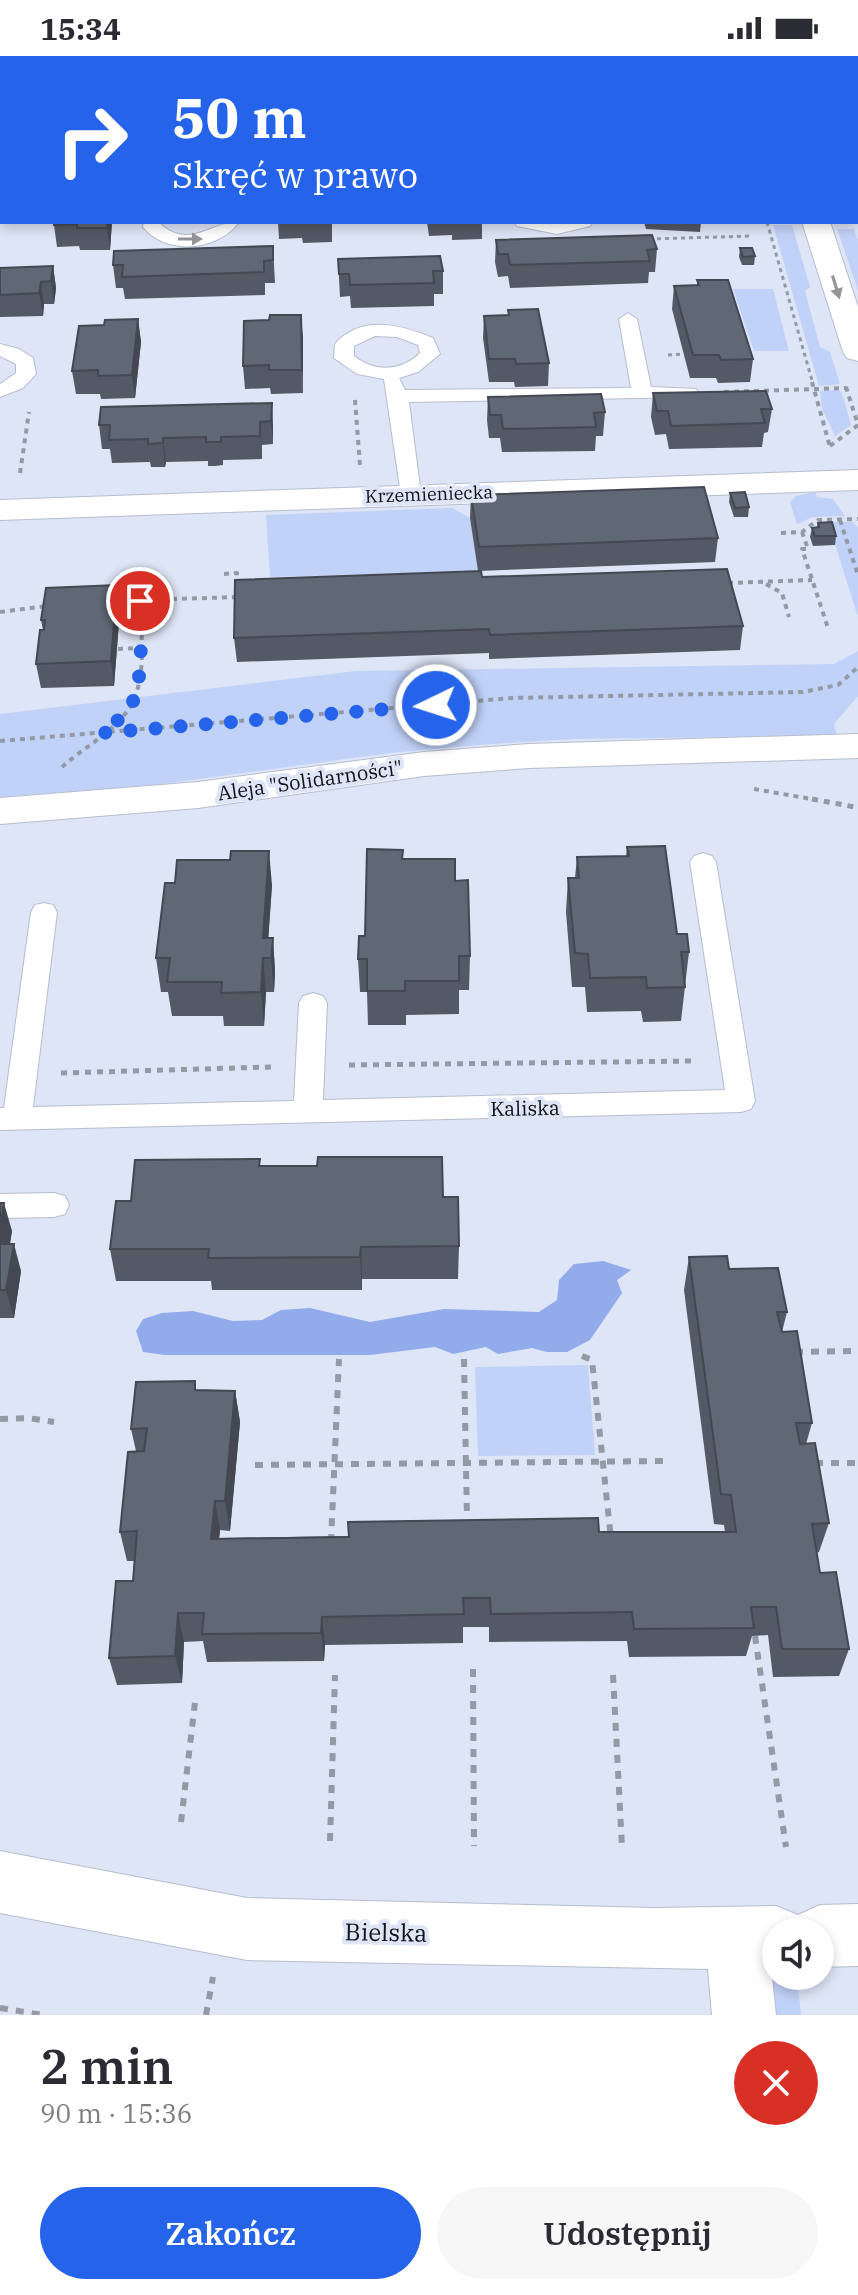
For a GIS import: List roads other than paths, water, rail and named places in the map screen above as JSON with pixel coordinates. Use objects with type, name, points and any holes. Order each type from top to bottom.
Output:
[{"type":"street","points":[[817,224],[858,352]]},
{"type":"street","name":"Krzemieniecka","points":[[9,498],[411,495],[858,480]]},
{"type":"street","name":"Aleja \"Solidarności\"","points":[[0,811],[198,795],[424,764],[529,756],[858,746]]},
{"type":"street","name":"Aleja \"Solidarności\"","points":[[668,752],[858,774]]},
{"type":"street","name":"Bielska","points":[[0,1882],[247,1929],[756,1938]]},
{"type":"street","points":[[834,1936],[858,1935]]},
{"type":"street","points":[[744,2015],[756,1938]]},
{"type":"lane","points":[[153,224],[158,233],[190,240],[223,232],[229,224]]},
{"type":"lane","points":[[533,224],[557,229],[576,224]]},
{"type":"lane","points":[[628,319],[642,394]]},
{"type":"lane","points":[[0,350],[26,362],[26,374],[16,384],[0,391]]},
{"type":"lane","points":[[388,374],[398,396],[411,495]]},
{"type":"lane","points":[[398,396],[694,392]]},
{"type":"lane","name":"Kaliska","points":[[8,1118],[741,1101],[703,862]]},
{"type":"lane","points":[[8,1118],[23,1076],[44,912]]},
{"type":"lane","points":[[308,1112],[313,1003]]},
{"type":"lane","points":[[0,1206],[54,1205]]}]
